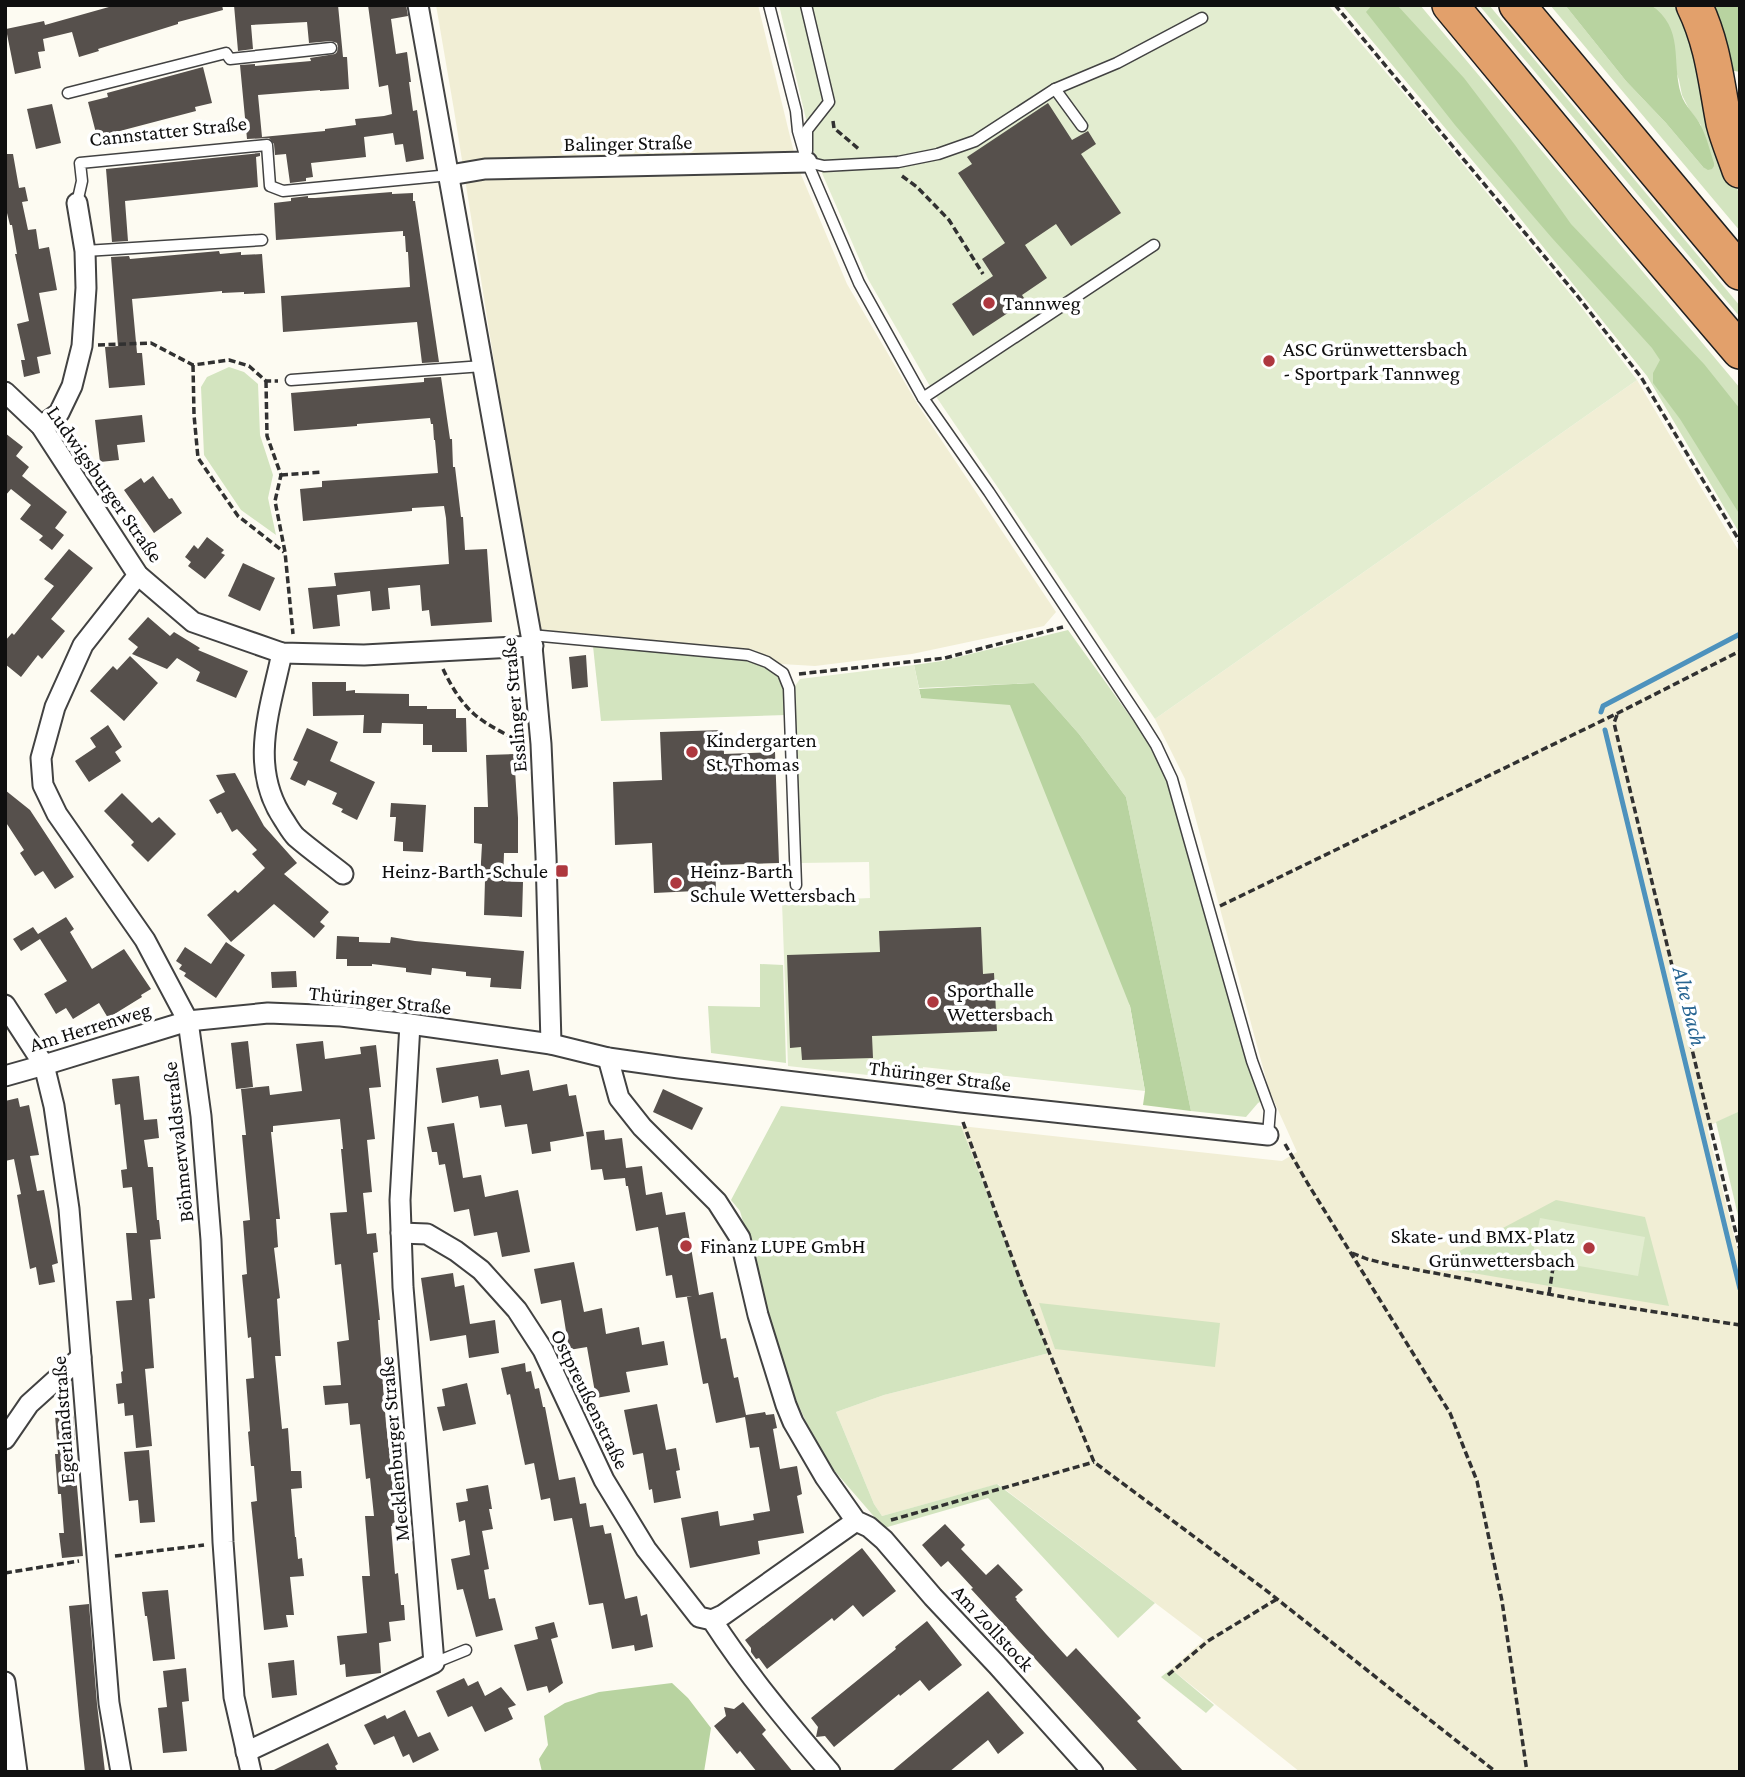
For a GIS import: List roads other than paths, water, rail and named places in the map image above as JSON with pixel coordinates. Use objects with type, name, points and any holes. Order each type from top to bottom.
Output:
[{"type":"highway","points":[[1450,5],[1740,351]]},
{"type":"highway","points":[[1517,5],[1740,272]]},
{"type":"highway","points":[[1695,5],[1706,31],[1725,125],[1740,170]]},
{"type":"street","name":"Esslinger Straße","points":[[418,5],[532,641],[541,744],[551,1044]]},
{"type":"street","name":"Balinger Straße","points":[[450,175],[485,169],[807,162]]},
{"type":"street","name":"Cannstatter Straße","points":[[41,426],[59,413],[72,386],[82,346],[86,288],[85,251],[77,203]]},
{"type":"street","name":"Ludwigsburger Straße","points":[[5,392],[41,426],[138,575],[193,622],[289,654],[435,653],[532,641]]},
{"type":"street","name":"Böhmerwaldstraße","points":[[138,575],[83,645],[66,682],[55,707],[41,758],[43,785],[57,814],[145,940],[188,1021],[201,1116],[211,1240],[223,1542],[234,1697],[251,1772]]},
{"type":"street","points":[[289,654],[264,736],[264,767],[269,791],[278,811],[295,836],[343,874]]},
{"type":"street","name":"Egerlandstraße","points":[[5,1005],[44,1065],[54,1106],[69,1209],[109,1703],[121,1772]]},
{"type":"street","name":"Thüringer Straße","points":[[188,1021],[281,1013],[341,1016],[551,1044],[608,1058],[961,1102],[1268,1135]]},
{"type":"street","name":"Am Herrenweg","points":[[5,1076],[188,1021]]},
{"type":"street","name":"Mecklenburger Straße","points":[[410,1024],[400,1200],[401,1233],[404,1301],[434,1662]]},
{"type":"street","points":[[608,1058],[619,1098],[642,1127],[717,1202],[740,1238],[758,1315],[793,1422],[825,1477],[863,1524],[712,1620]]},
{"type":"street","name":"Ostpreußenstraße","points":[[401,1233],[427,1234],[456,1251],[481,1270],[517,1310],[543,1350],[604,1480],[646,1549],[699,1617],[712,1620],[784,1719],[830,1772]]},
{"type":"street","points":[[5,1439],[29,1404],[81,1357]]},
{"type":"street","name":"Am Zollstock","points":[[863,1524],[884,1540],[1093,1772]]},
{"type":"street","points":[[246,1752],[434,1662]]},
{"type":"street","points":[[5,1682],[17,1772]]},
{"type":"lane","points":[[769,5],[807,162],[859,283],[923,398],[1076,621],[1139,718],[1172,779],[1252,1061],[1270,1110],[1268,1135]]},
{"type":"lane","points":[[806,5],[829,102],[807,130],[807,162]]},
{"type":"lane","points":[[807,162],[824,166],[898,162],[938,154],[975,141],[1055,89],[1117,64],[1202,19]]},
{"type":"lane","points":[[68,93],[226,53],[230,59],[331,48]]},
{"type":"lane","points":[[1055,89],[1082,125]]},
{"type":"lane","name":"Cannstatter Straße","points":[[77,203],[82,181],[80,163],[267,145],[270,186],[283,191],[450,175]]},
{"type":"lane","points":[[85,251],[262,240]]},
{"type":"lane","points":[[923,398],[1154,245]]},
{"type":"lane","points":[[291,380],[483,366]]},
{"type":"lane","points":[[532,641],[748,655],[783,673],[789,688],[791,718],[796,884]]},
{"type":"lane","points":[[434,1662],[466,1650]]},
{"type":"waterway","name":"Alte Bach","points":[[1601,712],[1603,706],[1740,634]]},
{"type":"waterway","name":"Alte Bach","points":[[1605,730],[1740,1289]]},
{"type":"place","name":"Tannweg","points":[[989,303]]},
{"type":"place","name":"ASC Grünwettersbach - Sportpark Tannweg","points":[[1269,361]]},
{"type":"place","name":"Kindergarten St. Thomas","points":[[692,752]]},
{"type":"place","name":"Heinz-Barth-Schule","points":[[562,871]]},
{"type":"place","name":"Heinz-Barth Schule Wettersbach","points":[[676,883]]},
{"type":"place","name":"Sporthalle Wettersbach","points":[[933,1002]]},
{"type":"place","name":"Finanz LUPE GmbH","points":[[686,1246]]},
{"type":"place","name":"Skate- und BMX-Platz Grünwettersbach","points":[[1589,1248]]}]
